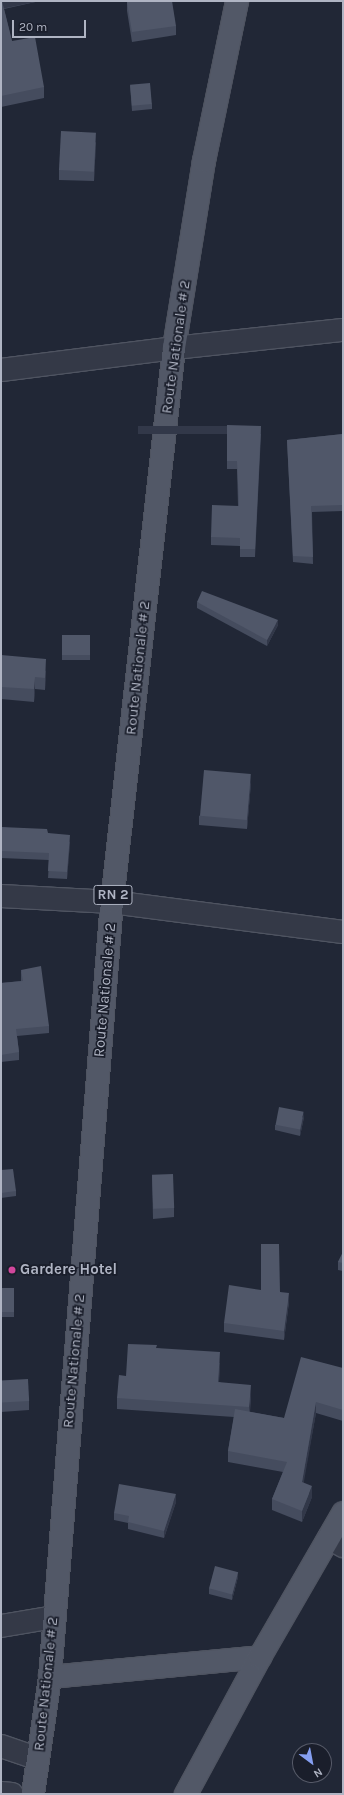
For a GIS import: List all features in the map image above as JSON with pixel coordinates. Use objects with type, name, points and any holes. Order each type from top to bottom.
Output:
[{"type":"main road","name":"Route Nationale # 2","points":[[33,1794],[50,1677],[112,902],[174,348],[204,161],[237,1]]},
{"type":"main road","points":[[186,1794],[260,1657],[336,1542],[343,1513]]},
{"type":"main road","points":[[50,1677],[260,1657]]},
{"type":"street","points":[[1,370],[174,348],[343,330]]},
{"type":"street","points":[[1,896],[112,902],[343,932]]},
{"type":"street","points":[[1,1626],[54,1617]]},
{"type":"street","points":[[1,1746],[38,1759]]},
{"type":"street","points":[[1,1793],[12,1794]]},
{"type":"building","points":[[1,1],[12,41],[35,37],[44,87],[1,96]]},
{"type":"building","points":[[172,1],[176,26],[132,32],[127,2]]},
{"type":"building","points":[[150,83],[152,104],[132,106],[130,85]]},
{"type":"building","points":[[61,131],[96,133],[94,172],[59,170]]},
{"type":"building","points":[[227,425],[261,426],[255,549],[240,549],[240,538],[211,537],[212,505],[239,506],[237,461],[227,461]]},
{"type":"building","points":[[343,434],[343,505],[311,506],[313,557],[293,556],[287,440]]},
{"type":"building","points":[[202,591],[278,620],[267,640],[197,602]]},
{"type":"building","points":[[62,635],[90,635],[90,655],[62,655]]},
{"type":"building","points":[[1,655],[46,659],[45,678],[35,677],[34,689],[1,687]]},
{"type":"building","points":[[204,770],[251,774],[247,820],[200,816]]},
{"type":"building","points":[[1,827],[47,829],[48,833],[70,835],[67,872],[48,871],[49,853],[1,851]]},
{"type":"building","points":[[41,966],[49,1026],[16,1029],[19,1052],[1,1055],[1,983],[23,981],[21,970]]},
{"type":"building","points":[[279,1107],[304,1112],[300,1129],[276,1125]]},
{"type":"building","points":[[13,1169],[16,1191],[1,1193],[1,1170]]},
{"type":"building","points":[[173,1174],[174,1208],[153,1209],[152,1175]]},
{"type":"building","points":[[261,1244],[279,1244],[280,1292],[289,1293],[284,1331],[224,1323],[229,1285],[261,1290]]},
{"type":"building","points":[[343,1252],[343,1263],[338,1262]]},
{"type":"building","points":[[1,1288],[14,1288],[14,1312],[1,1312]]},
{"type":"building","points":[[128,1344],[157,1345],[156,1348],[220,1352],[218,1382],[251,1385],[249,1407],[117,1398],[119,1375],[126,1376]]},
{"type":"building","points":[[301,1357],[343,1368],[343,1410],[316,1402],[302,1482],[312,1486],[302,1511],[272,1499],[287,1462],[228,1451],[235,1409],[284,1418]]},
{"type":"building","points":[[28,1379],[29,1401],[2,1402],[1,1380]]},
{"type":"building","points":[[119,1484],[176,1494],[164,1531],[128,1522],[129,1516],[114,1513]]},
{"type":"building","points":[[215,1566],[238,1572],[232,1594],[209,1588]]},
{"type":"place","name":"Gardere Hotel","points":[[12,1270]]}]
